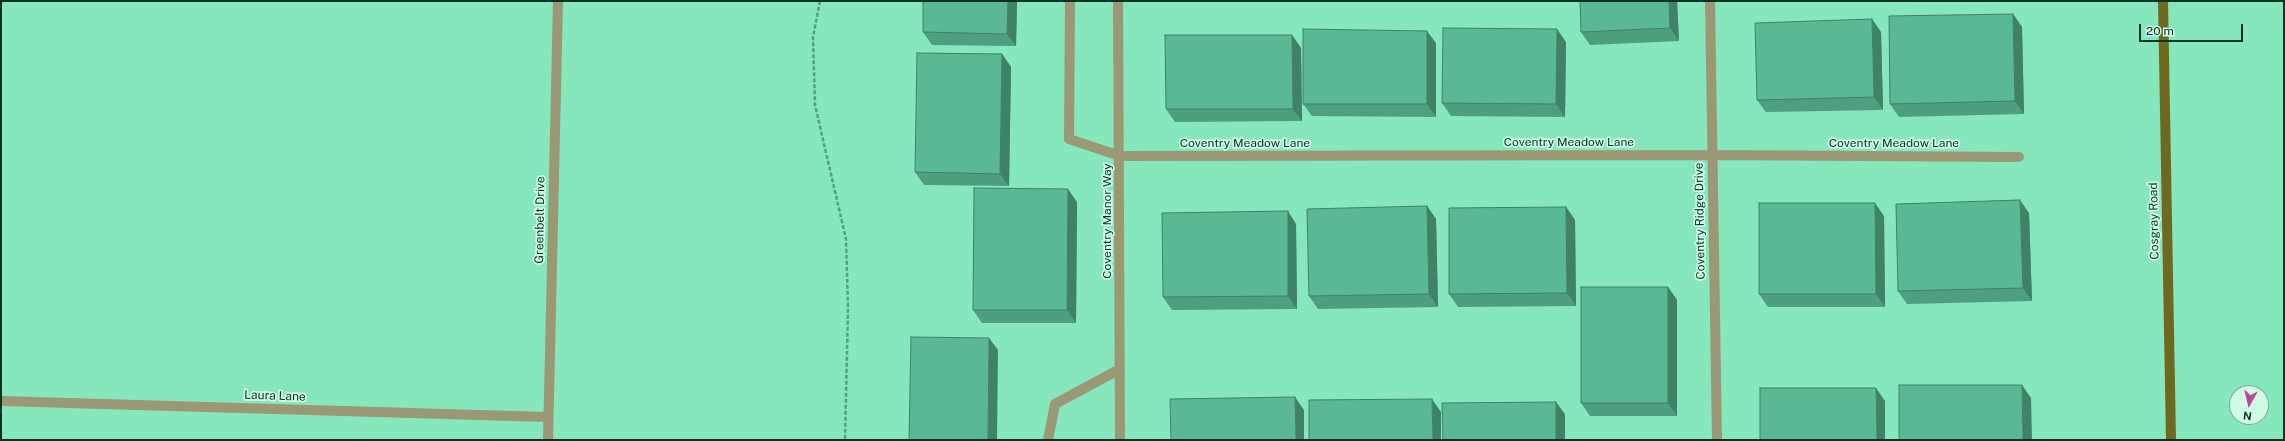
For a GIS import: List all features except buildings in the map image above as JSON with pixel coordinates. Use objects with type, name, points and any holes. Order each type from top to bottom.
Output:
[{"type":"main road","name":"Cosgray Road","points":[[2163,1],[2172,440]]},
{"type":"street","name":"Greenbelt Drive","points":[[548,440],[558,1]]},
{"type":"street","name":"Coventry Meadow Lane","points":[[1070,1],[1069,139],[1120,156],[1712,155],[2019,157]]},
{"type":"street","name":"Coventry Manor Way","points":[[1118,1],[1120,156],[1120,440]]},
{"type":"street","name":"Coventry Ridge Drive","points":[[1710,1],[1717,440]]},
{"type":"street","points":[[1048,440],[1055,404],[1120,369]]},
{"type":"street","name":"Laura Lane","points":[[1,401],[548,417]]},
{"type":"path","points":[[820,1],[813,36],[815,105],[846,239],[848,308],[845,440]]}]
